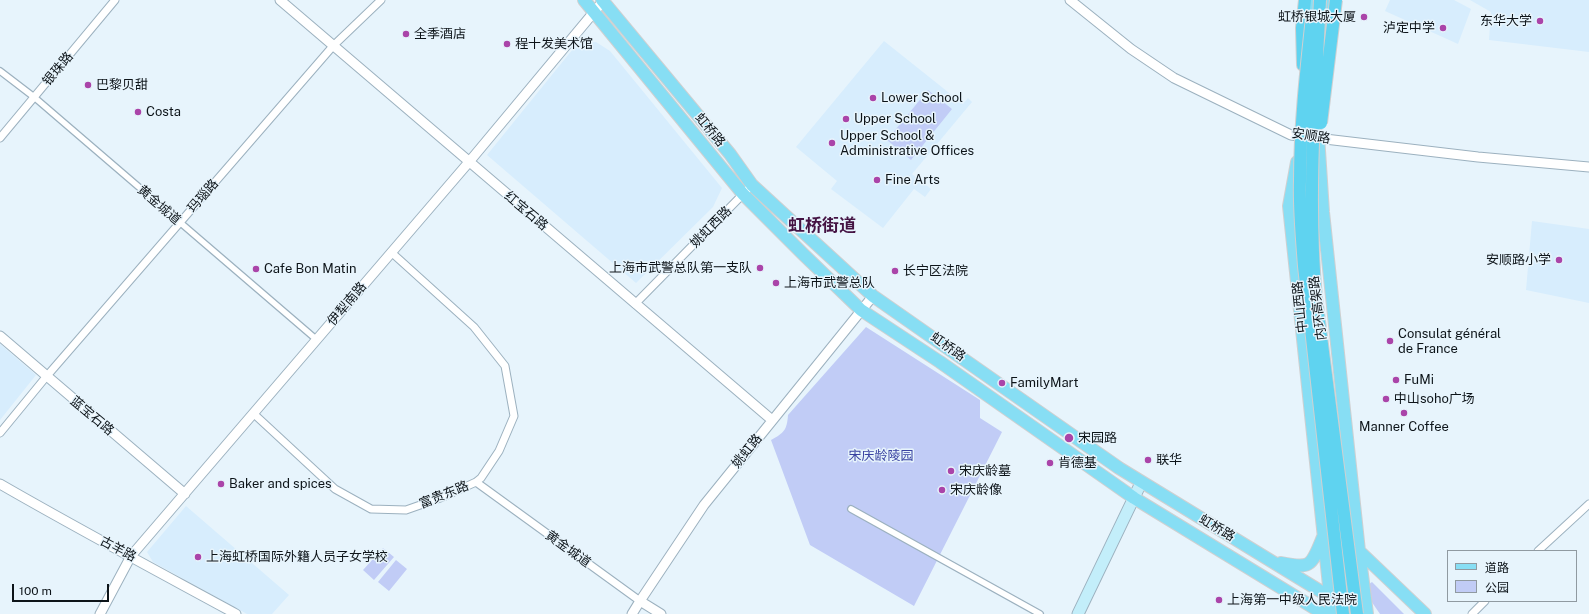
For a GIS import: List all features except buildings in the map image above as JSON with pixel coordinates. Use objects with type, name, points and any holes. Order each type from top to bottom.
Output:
[{"type":"highway","points":[[1303,101],[1302,28],[1305,0]]},
{"type":"highway","name":"内环高架路","points":[[1314,0],[1303,101],[1300,182],[1304,266],[1343,614]]},
{"type":"highway","name":"内环高架路","points":[[1320,0],[1314,111],[1311,222],[1312,258],[1357,614]]},
{"type":"highway","points":[[1311,222],[1336,0]]},
{"type":"main road","name":"虹桥路","points":[[584,0],[743,194],[861,310],[940,362],[1134,498],[1324,614]]},
{"type":"main road","name":"虹桥路","points":[[603,0],[730,154],[752,185],[873,296],[1141,483],[1330,597],[1362,614]]},
{"type":"main road","name":"中山西路","points":[[1314,0],[1309,29],[1301,137],[1290,206],[1332,614]]},
{"type":"main road","points":[[1329,0],[1318,138],[1323,212],[1367,614]]},
{"type":"main road","points":[[1078,614],[1141,483]]},
{"type":"main road","points":[[1272,561],[1301,566],[1308,565],[1316,555],[1324,536]]},
{"type":"main road","points":[[1359,551],[1425,614]]},
{"type":"street","name":"银珠路","points":[[0,138],[115,0]]},
{"type":"street","name":"红宝石路","points":[[280,0],[772,420]]},
{"type":"street","name":"玛瑙路","points":[[0,433],[46,377],[333,46],[381,0]]},
{"type":"street","name":"伊犁南路","points":[[100,614],[131,556],[469,162],[603,0]]},
{"type":"street","name":"安顺路","points":[[1070,0],[1131,49],[1174,78],[1291,135],[1478,157],[1589,167]]},
{"type":"street","name":"黄金城道","points":[[0,71],[34,97],[317,340]]},
{"type":"street","name":"姚虹西路","points":[[635,304],[752,185]]},
{"type":"street","name":"富贵东路","points":[[254,414],[335,489],[371,509],[406,510],[443,497],[476,482],[481,478],[499,451],[514,416],[505,366],[474,326],[392,252]]},
{"type":"street","name":"姚虹路","points":[[632,614],[704,505],[873,296]]},
{"type":"street","name":"蓝宝石路","points":[[0,336],[46,377],[185,494]]},
{"type":"street","name":"黄金城道","points":[[476,482],[640,601],[661,614]]},
{"type":"street","name":"古羊路","points":[[0,484],[64,522],[131,556],[236,614]]},
{"type":"street","points":[[1539,550],[1589,504]]},
{"type":"street","points":[[851,509],[1040,614]]},
{"type":"street","points":[[1472,614],[1484,602]]},
{"type":"shaded area","name":"泸定中学","points":[[1390,0],[1454,0],[1471,9],[1458,44],[1385,11]]},
{"type":"shaded area","name":"东华大学","points":[[1470,0],[1589,0],[1589,52],[1489,40],[1491,12]]},
{"type":"shaded area","points":[[884,41],[963,104],[968,98],[972,102],[912,174],[931,189],[925,197],[914,189],[883,228],[831,189],[837,181],[796,147]]},
{"type":"shaded area","points":[[596,42],[610,51],[722,188],[713,207],[636,283],[487,155],[577,44]]},
{"type":"shaded area","name":"安顺路小学","points":[[1532,221],[1589,229],[1589,303],[1526,290]]},
{"type":"shaded area","points":[[0,344],[36,375],[0,420]]},
{"type":"shaded area","name":"上海虹桥国际外籍人员子女学校","points":[[186,506],[289,595],[272,614],[247,614],[153,562],[147,552]]},
{"type":"green space","points":[[928,90],[952,109],[911,160],[887,140]]},
{"type":"green space","name":"宋庆龄陵园","points":[[866,327],[980,400],[980,418],[1002,432],[914,606],[810,545],[771,440],[786,428],[788,415]]},
{"type":"green space","points":[[383,548],[394,557],[374,580],[363,570]]},
{"type":"green space","points":[[396,560],[407,569],[389,591],[378,582]]},
{"type":"green space","points":[[1372,582],[1404,614],[1380,614],[1369,598],[1369,584]]},
{"type":"place","name":"虹桥银城大厦","points":[[1364,17]]},
{"type":"place","name":"东华大学","points":[[1540,21]]},
{"type":"place","name":"泸定中学","points":[[1443,28]]},
{"type":"place","name":"全季酒店","points":[[406,34]]},
{"type":"place","name":"程十发美术馆","points":[[507,44]]},
{"type":"place","name":"巴黎贝甜","points":[[88,85]]},
{"type":"place","name":"Lower School","points":[[873,98]]},
{"type":"place","name":"Costa","points":[[138,112]]},
{"type":"place","name":"Upper School","points":[[846,119]]},
{"type":"place","name":"Upper School & Administrative Offices","points":[[832,143]]},
{"type":"place","name":"Fine Arts","points":[[877,180]]},
{"type":"place","name":"安顺路小学","points":[[1559,260]]},
{"type":"place","name":"上海市武警总队第一支队","points":[[760,268]]},
{"type":"place","name":"Cafe Bon Matin","points":[[256,269]]},
{"type":"place","name":"长宁区法院","points":[[895,271]]},
{"type":"place","name":"上海市武警总队","points":[[776,283]]},
{"type":"place","name":"Consulat général de France","points":[[1390,341]]},
{"type":"place","name":"FuMi","points":[[1396,380]]},
{"type":"place","name":"FamilyMart","points":[[1002,383]]},
{"type":"place","name":"中山soho广场","points":[[1386,399]]},
{"type":"place","name":"Manner Coffee","points":[[1404,413]]},
{"type":"place","name":"宋园路","points":[[1069,438]]},
{"type":"place","name":"联华","points":[[1148,460]]},
{"type":"place","name":"肯德基","points":[[1050,463]]},
{"type":"place","name":"宋庆龄墓","points":[[951,471]]},
{"type":"place","name":"Baker and spices","points":[[221,484]]},
{"type":"place","name":"宋庆龄像","points":[[942,490]]},
{"type":"place","name":"上海虹桥国际外籍人员子女学校","points":[[198,557]]},
{"type":"place","name":"上海第一中级人民法院","points":[[1219,600]]},
{"type":"district","name":"虹桥街道","points":[[822,226]]}]
